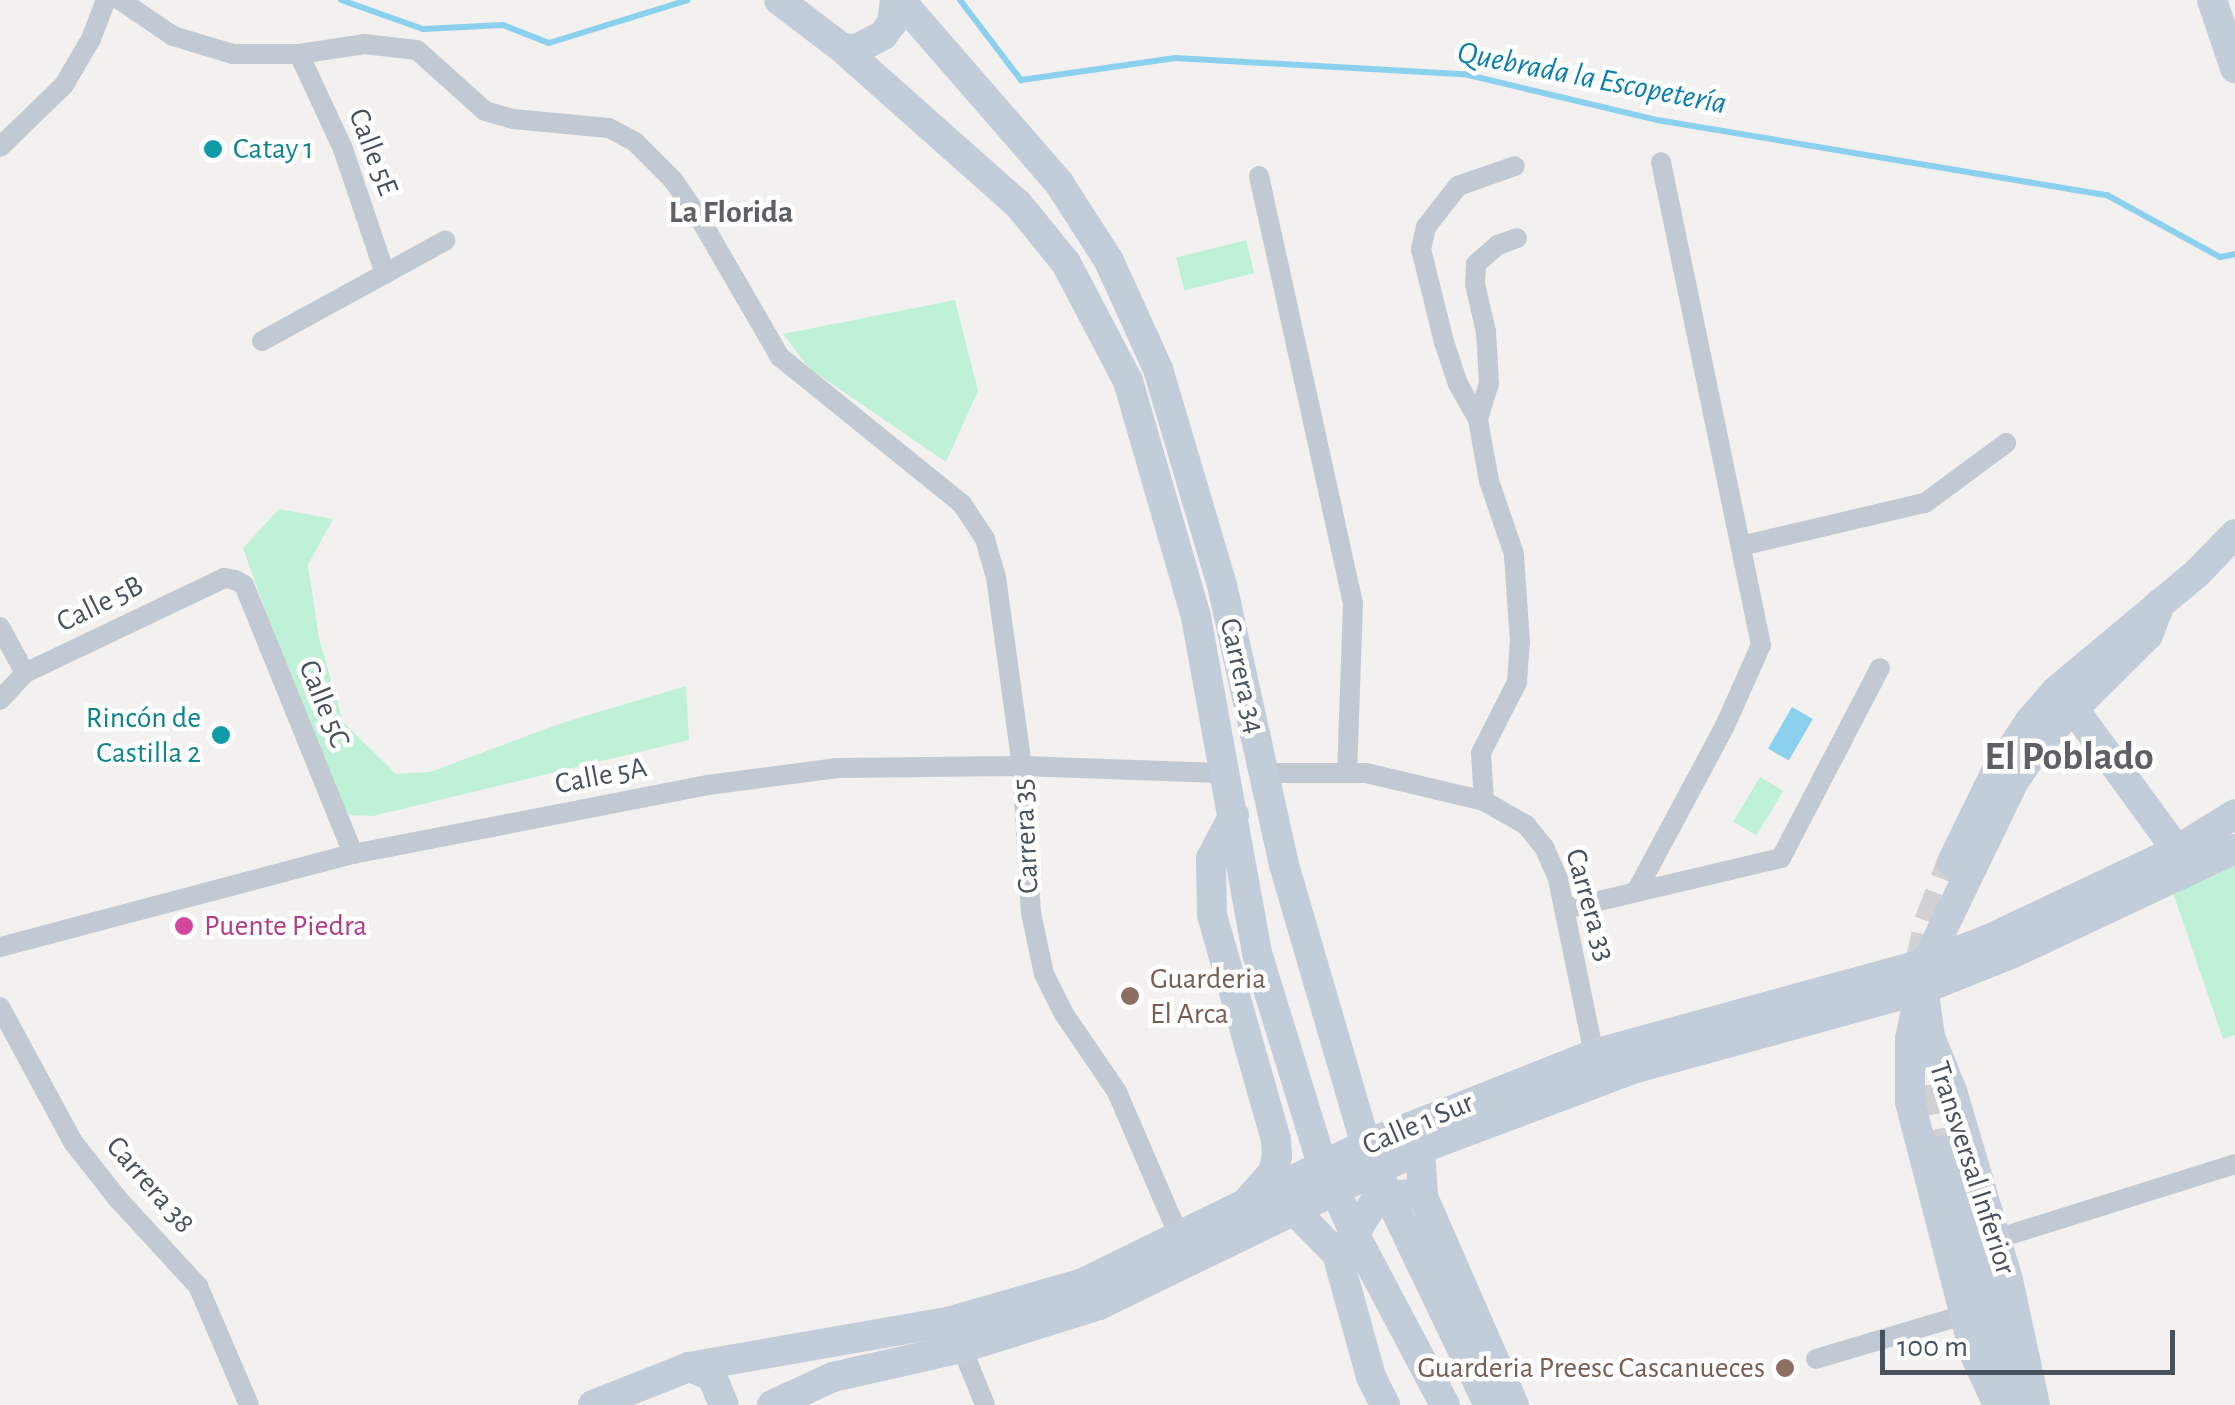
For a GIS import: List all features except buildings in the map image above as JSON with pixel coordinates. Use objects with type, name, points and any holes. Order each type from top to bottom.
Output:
[{"type":"street","points":[[0,146],[64,85],[92,39],[106,0]]},
{"type":"street","name":"Carrera 35","points":[[120,0],[173,36],[233,54],[299,54],[364,44],[417,50],[485,111],[513,120],[610,128],[635,142],[673,180],[700,219],[780,357],[962,504],[985,539],[996,577],[1022,766],[1030,913],[1044,974],[1064,1014],[1117,1092],[1179,1236]]},
{"type":"street","points":[[779,0],[842,48],[872,44],[884,35],[892,23],[897,0]]},
{"type":"street","name":"Carrera 34","points":[[897,0],[1060,183],[1109,260],[1158,369],[1192,470],[1284,865],[1380,1178],[1489,1405]]},
{"type":"street","points":[[2212,0],[2235,68]]},
{"type":"street","points":[[883,84],[888,58],[919,25]]},
{"type":"street","name":"Carrera 34","points":[[842,48],[1018,204],[1066,263],[1128,380],[1196,617],[1258,953],[1318,1152],[1356,1237],[1445,1405]]},
{"type":"street","name":"Calle 5E","points":[[299,54],[343,149],[386,274]]},
{"type":"street","points":[[1637,890],[1724,728],[1762,645],[1661,162]]},
{"type":"street","points":[[1263,774],[1366,772],[1484,801],[1481,752],[1518,682],[1520,642],[1514,554],[1489,481],[1478,419],[1458,384],[1444,342],[1421,248],[1426,227],[1458,186],[1515,166]]},
{"type":"street","points":[[1259,176],[1353,603],[1347,773]]},
{"type":"street","points":[[1478,419],[1488,384],[1486,332],[1475,284],[1476,264],[1498,245],[1517,238]]},
{"type":"street","points":[[262,341],[445,242]]},
{"type":"street","points":[[1741,546],[1925,503],[2006,443]]},
{"type":"street","name":"Transversal Inferior","points":[[1952,862],[1995,774],[2030,721],[2056,691],[2235,534]]},
{"type":"street","name":"Calle 5B","points":[[0,700],[25,673],[224,578],[235,580]]},
{"type":"street","name":"Calle 5C","points":[[235,580],[244,586],[353,854]]},
{"type":"street","name":"Transversal Inferior","points":[[1998,1405],[1984,1378],[1964,1316],[1907,1084],[1910,1039],[1925,976],[2014,781],[2042,740],[2148,635],[2160,603]]},
{"type":"street","points":[[0,627],[25,673]]},
{"type":"street","points":[[1565,909],[1781,858],[1880,668]]},
{"type":"street","points":[[2073,708],[2177,850]]},
{"type":"street","name":"Calle 5A","points":[[0,947],[353,854],[726,782],[837,768],[1022,766],[1227,774]]},
{"type":"street","name":"Carrera 33","points":[[1484,801],[1526,826],[1544,847],[1565,909],[1594,1054]]},
{"type":"street","name":"Calle 1 Sur","points":[[772,1405],[832,1377],[962,1348],[1099,1305],[1420,1149],[1636,1068],[1925,976],[2177,850],[2235,814]]},
{"type":"street","points":[[1234,815],[1211,858],[1212,915],[1277,1156],[1273,1172],[1245,1203]]},
{"type":"street","name":"Calle 1 Sur","points":[[593,1405],[689,1367],[840,1344],[1038,1299],[1082,1283],[1415,1123],[1594,1054],[2013,952],[2235,848]]},
{"type":"street","name":"Transversal Inferior","points":[[1925,976],[1930,1037],[1952,1091],[1996,1239],[2029,1363],[2034,1405]]},
{"type":"street","name":"Carrera 38","points":[[0,1006],[73,1142],[198,1286],[249,1405]]},
{"type":"street","points":[[1420,1149],[1422,1197],[1514,1405]]},
{"type":"street","name":"Transversal Inferior","points":[[1946,1149],[2017,1405]]},
{"type":"street","points":[[1996,1239],[2235,1164]]},
{"type":"street","points":[[1340,1260],[1358,1222],[1377,1198],[1393,1193],[1422,1197]]},
{"type":"street","points":[[1293,1209],[1326,1239],[1340,1260],[1371,1377],[1385,1405]]},
{"type":"street","points":[[1816,1359],[1964,1316]]},
{"type":"street","points":[[962,1348],[986,1405]]},
{"type":"street","points":[[689,1367],[712,1376],[724,1405]]},
{"type":"green space","points":[[1246,240],[1254,273],[1184,290],[1176,257]]},
{"type":"green space","points":[[955,300],[978,391],[946,462],[810,369],[783,334]]},
{"type":"green space","points":[[279,509],[333,519],[308,565],[319,638],[343,722],[396,774],[430,772],[565,722],[686,686],[689,740],[373,816],[349,815],[319,761],[243,548]]},
{"type":"green space","points":[[1760,777],[1783,791],[1756,835],[1733,822]]},
{"type":"green space","points":[[2235,848],[2235,1035],[2223,1039],[2168,878]]},
{"type":"water","points":[[1792,707],[1813,719],[1789,761],[1768,749]]},
{"type":"waterway","name":"Quebrada la Escopetería","points":[[341,0],[423,29],[503,25],[549,43],[688,0]]},
{"type":"waterway","name":"Quebrada la Escopetería","points":[[960,0],[1021,80],[1175,58],[1464,74],[1657,120],[2107,195],[2220,257],[2235,254]]},
{"type":"tunnel","points":[[1920,964],[1929,922],[1952,862]]},
{"type":"tunnel","points":[[1924,1040],[1946,1149]]},
{"type":"place","name":"Catay 1","points":[[213,149]]},
{"type":"place","name":"Rincón de Castilla 2","points":[[221,735]]},
{"type":"place","name":"Puente Piedra","points":[[184,926]]},
{"type":"place","name":"Guarderia El Arca","points":[[1130,996]]},
{"type":"place","name":"Guarderia Preesc Cascanueces","points":[[1785,1368]]},
{"type":"district","name":"La Florida","points":[[731,212]]},
{"type":"district","name":"El Poblado","points":[[2069,757]]}]
